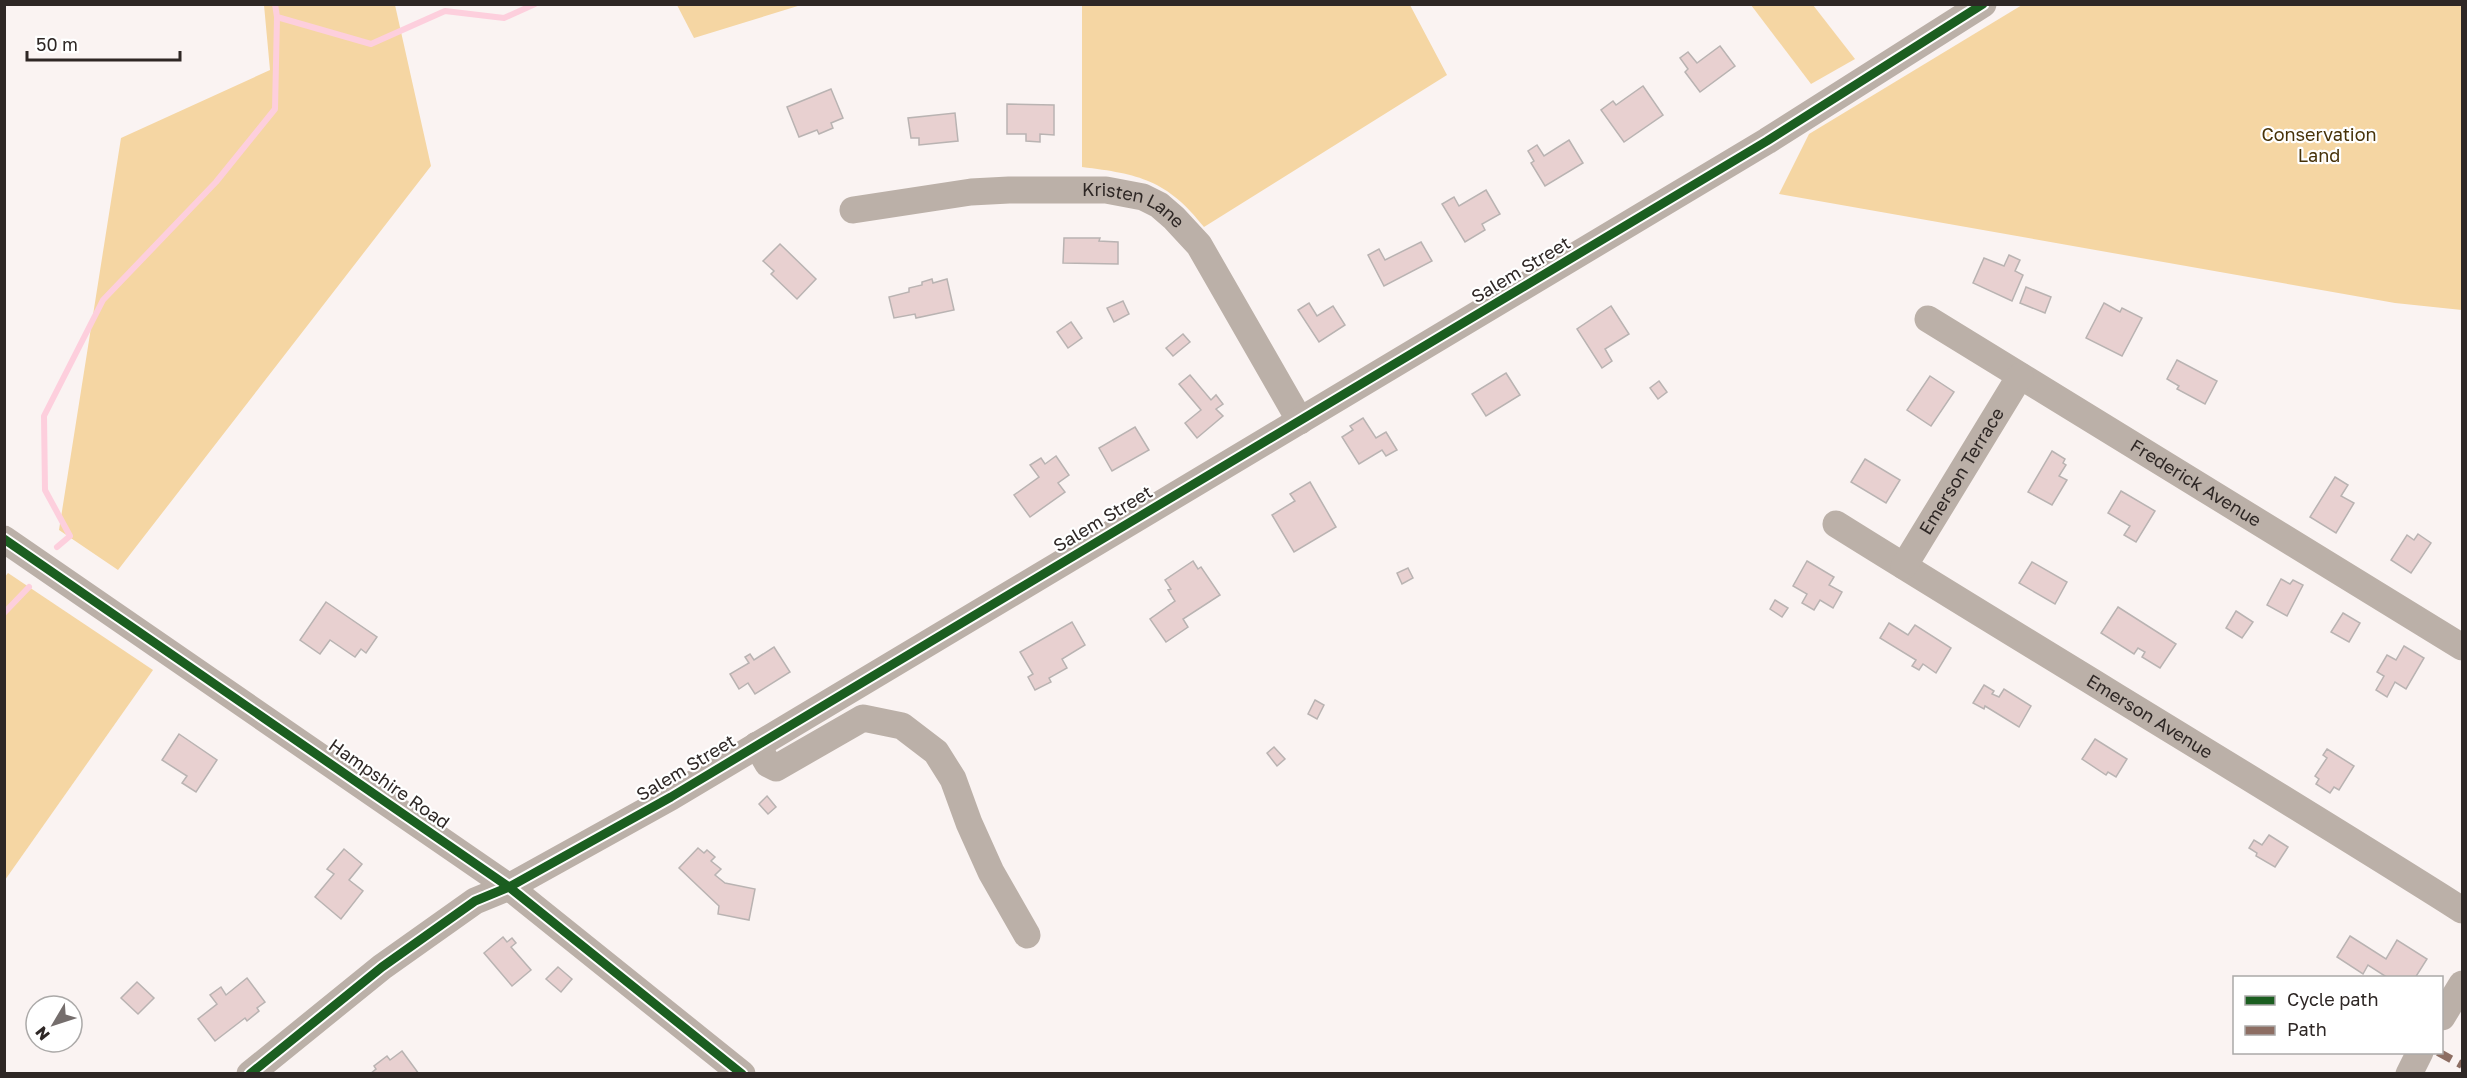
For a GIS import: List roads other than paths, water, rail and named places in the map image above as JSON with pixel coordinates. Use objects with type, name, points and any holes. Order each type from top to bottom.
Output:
[{"type":"street","name":"Salem Street","points":[[250,1074],[382,966],[475,901],[509,887],[671,797],[1767,141],[1983,4]]},
{"type":"street","name":"Kristen Lane","points":[[853,210],[971,192],[1107,190],[1143,197],[1159,205],[1199,245],[1300,421]]},
{"type":"street","name":"Frederick Avenue","points":[[1928,319],[2463,646]]},
{"type":"street","name":"Emerson Terrace","points":[[1904,566],[2020,376]]},
{"type":"street","name":"Emerson Avenue","points":[[1836,524],[2064,666],[2322,821],[2463,910]]},
{"type":"street","name":"Hampshire Road","points":[[4,539],[509,887],[742,1074]]},
{"type":"street","points":[[834,699],[839,732]]},
{"type":"street","points":[[757,745],[768,764],[776,768],[863,718],[902,726],[936,752],[953,779],[969,824],[991,872],[1027,935]]},
{"type":"street","points":[[2443,1015],[2463,984]]},
{"type":"street","points":[[2409,1074],[2419,1054]]},
{"type":"waterway","points":[[275,4],[277,17],[371,44],[445,11],[504,18],[535,4]]},
{"type":"waterway","points":[[57,547],[70,536],[45,490],[44,416],[103,300],[216,182],[275,109],[277,17]]},
{"type":"waterway","points":[[4,613],[29,587]]},
{"type":"park label","name":"Conservation Land","points":[[2319,145]]}]
